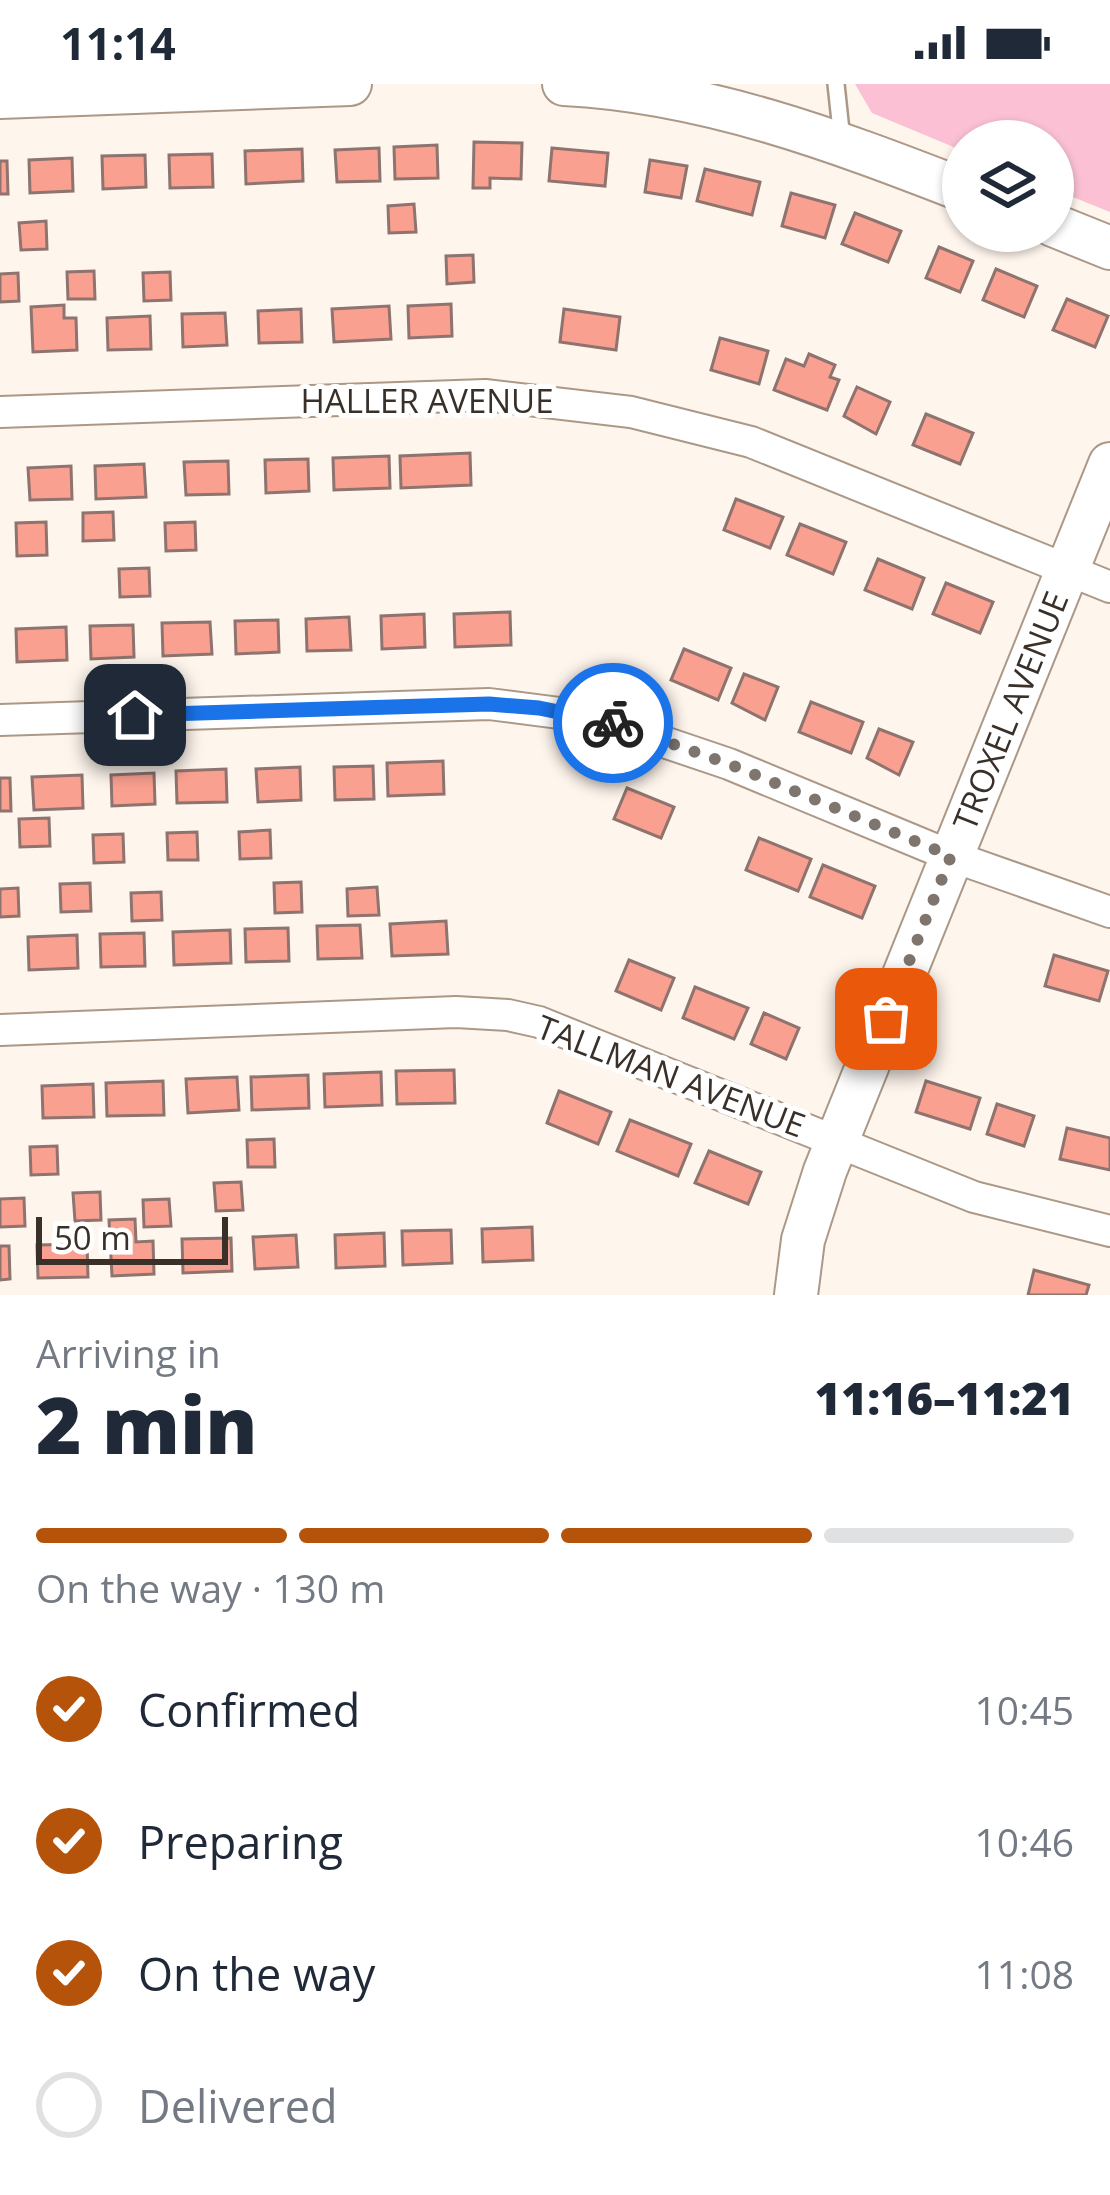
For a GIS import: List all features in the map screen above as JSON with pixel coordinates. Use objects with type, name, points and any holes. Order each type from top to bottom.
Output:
[{"type":"street","points":[[0,97],[350,84]]},
{"type":"street","points":[[565,84],[725,108],[842,143],[942,182]]},
{"type":"street","points":[[1074,233],[1110,248]]},
{"type":"street","name":"HALLER AVENUE","points":[[0,412],[438,395],[578,403],[695,425],[751,442],[1110,587]]},
{"type":"street","name":"TROXEL AVENUE","points":[[796,1295],[803,1240],[837,1142],[1110,464]]},
{"type":"street","points":[[0,720],[441,704],[539,708],[643,732],[951,856],[1110,912]]},
{"type":"street","name":"TALLMAN AVENUE","points":[[0,1030],[456,1012],[508,1015],[587,1040],[974,1197],[1110,1231]]},
{"type":"lane","points":[[836,84],[842,143]]},
{"type":"shaded area","points":[[855,84],[1110,84],[1110,212],[1074,197],[1074,120],[942,120],[942,142],[872,113]]},
{"type":"building","points":[[474,142],[522,143],[521,179],[490,178],[490,188],[473,188]]},
{"type":"building","points":[[437,145],[438,178],[395,179],[394,147]]},
{"type":"building","points":[[379,148],[380,181],[337,182],[335,150]]},
{"type":"building","points":[[552,148],[608,153],[605,186],[549,181]]},
{"type":"building","points":[[302,149],[303,181],[246,184],[245,151]]},
{"type":"building","points":[[212,154],[213,187],[170,188],[169,155]]},
{"type":"building","points":[[145,155],[146,187],[103,189],[102,156]]},
{"type":"building","points":[[72,158],[73,191],[30,193],[29,160]]},
{"type":"building","points":[[650,160],[687,166],[681,198],[645,192]]},
{"type":"building","points":[[0,161],[7,161],[8,194],[0,194]]},
{"type":"building","points":[[705,169],[760,182],[752,215],[697,201]]},
{"type":"building","points":[[791,193],[835,205],[825,238],[782,226]]},
{"type":"building","points":[[414,204],[416,232],[389,233],[388,206]]},
{"type":"building","points":[[855,213],[901,231],[888,262],[842,244]]},
{"type":"building","points":[[46,221],[47,249],[21,250],[19,223]]},
{"type":"building","points":[[939,247],[973,261],[960,292],[926,278]]},
{"type":"building","points":[[473,255],[474,282],[447,284],[446,256]]},
{"type":"building","points":[[996,269],[1037,286],[1024,317],[983,300]]},
{"type":"building","points":[[94,271],[95,299],[68,299],[67,272]]},
{"type":"building","points":[[170,272],[171,300],[144,301],[143,273]]},
{"type":"building","points":[[18,273],[19,301],[0,302],[0,274]]},
{"type":"building","points":[[1067,299],[1108,316],[1095,347],[1053,330]]},
{"type":"building","points":[[451,304],[452,336],[409,338],[408,306]]},
{"type":"building","points":[[64,305],[64,318],[76,318],[77,350],[33,352],[31,307]]},
{"type":"building","points":[[389,306],[391,339],[334,342],[332,309]]},
{"type":"building","points":[[301,309],[302,342],[259,343],[258,311]]},
{"type":"building","points":[[564,309],[620,317],[616,350],[560,342]]},
{"type":"building","points":[[225,313],[227,345],[183,347],[182,314]]},
{"type":"building","points":[[150,316],[151,349],[108,350],[107,318]]},
{"type":"building","points":[[720,338],[768,351],[759,384],[711,370]]},
{"type":"building","points":[[809,354],[835,365],[830,377],[839,380],[827,410],[774,390],[786,359],[804,366]]},
{"type":"building","points":[[857,387],[890,402],[876,434],[844,416]]},
{"type":"building","points":[[926,414],[973,433],[960,464],[913,445]]},
{"type":"building","points":[[470,453],[471,485],[401,488],[400,456]]},
{"type":"building","points":[[389,456],[390,488],[334,490],[333,458]]},
{"type":"building","points":[[308,459],[309,491],[266,493],[265,460]]},
{"type":"building","points":[[228,461],[229,494],[186,495],[184,462]]},
{"type":"building","points":[[144,464],[146,497],[96,499],[95,466]]},
{"type":"building","points":[[71,466],[72,499],[30,500],[28,468]]},
{"type":"building","points":[[736,499],[783,517],[770,548],[724,530]]},
{"type":"building","points":[[113,512],[114,540],[83,541],[83,513]]},
{"type":"building","points":[[46,522],[47,555],[17,556],[16,523]]},
{"type":"building","points":[[195,522],[196,550],[166,551],[165,523]]},
{"type":"building","points":[[800,524],[846,542],[833,574],[787,555]]},
{"type":"building","points":[[878,559],[924,578],[912,609],[865,590]]},
{"type":"building","points":[[149,568],[150,596],[120,597],[119,569]]},
{"type":"building","points":[[946,583],[993,602],[980,633],[933,614]]},
{"type":"building","points":[[510,612],[511,645],[455,647],[454,614]]},
{"type":"building","points":[[424,614],[425,647],[382,649],[381,616]]},
{"type":"building","points":[[349,617],[351,650],[307,651],[306,619]]},
{"type":"building","points":[[278,620],[279,652],[236,654],[235,621]]},
{"type":"building","points":[[210,622],[212,654],[163,656],[162,623]]},
{"type":"building","points":[[133,625],[134,657],[91,659],[90,626]]},
{"type":"building","points":[[66,627],[67,660],[17,662],[16,629]]},
{"type":"building","points":[[684,649],[731,668],[718,700],[671,680]]},
{"type":"building","points":[[744,674],[778,687],[765,720],[732,703]]},
{"type":"building","points":[[811,702],[863,722],[851,753],[799,732]]},
{"type":"building","points":[[879,729],[913,742],[899,775],[867,758]]},
{"type":"building","points":[[443,761],[444,794],[388,796],[387,763]]},
{"type":"building","points":[[373,766],[374,799],[335,800],[334,767]]},
{"type":"building","points":[[300,767],[301,800],[258,802],[256,769]]},
{"type":"building","points":[[226,769],[227,802],[177,803],[176,771]]},
{"type":"building","points":[[154,773],[155,804],[112,806],[111,775]]},
{"type":"building","points":[[82,775],[83,808],[34,810],[32,777]]},
{"type":"building","points":[[0,778],[10,778],[11,811],[0,811]]},
{"type":"building","points":[[627,788],[674,807],[661,838],[614,819]]},
{"type":"building","points":[[49,818],[50,846],[20,847],[19,819]]},
{"type":"building","points":[[270,830],[271,858],[240,859],[239,832]]},
{"type":"building","points":[[197,832],[198,860],[168,860],[167,833]]},
{"type":"building","points":[[123,834],[124,862],[94,863],[93,835]]},
{"type":"building","points":[[759,838],[811,859],[798,891],[746,870]]},
{"type":"building","points":[[823,865],[875,886],[862,918],[810,897]]},
{"type":"building","points":[[301,882],[302,912],[275,913],[274,883]]},
{"type":"building","points":[[90,883],[91,911],[61,912],[60,884]]},
{"type":"building","points":[[377,887],[379,915],[348,916],[347,889]]},
{"type":"building","points":[[18,888],[19,916],[0,917],[0,889]]},
{"type":"building","points":[[161,892],[162,920],[132,921],[131,893]]},
{"type":"building","points":[[446,921],[448,954],[392,956],[390,924]]},
{"type":"building","points":[[360,925],[362,958],[318,959],[317,926]]},
{"type":"building","points":[[288,928],[289,961],[246,962],[245,929]]},
{"type":"building","points":[[230,930],[231,963],[174,965],[173,932]]},
{"type":"building","points":[[144,933],[145,966],[101,967],[100,934]]},
{"type":"building","points":[[77,935],[78,968],[29,970],[28,937]]},
{"type":"building","points":[[1054,955],[1108,971],[1099,1001],[1045,986]]},
{"type":"building","points":[[629,960],[674,978],[661,1010],[616,991]]},
{"type":"building","points":[[695,987],[748,1008],[734,1039],[683,1018]]},
{"type":"building","points":[[764,1013],[799,1028],[786,1059],[751,1044]]},
{"type":"building","points":[[454,1070],[455,1103],[397,1104],[396,1071]]},
{"type":"building","points":[[381,1072],[382,1105],[325,1107],[324,1074]]},
{"type":"building","points":[[308,1075],[309,1108],[252,1110],[251,1077]]},
{"type":"building","points":[[237,1077],[239,1110],[188,1113],[186,1079]]},
{"type":"building","points":[[163,1081],[164,1115],[107,1116],[106,1083]]},
{"type":"building","points":[[926,1081],[980,1098],[970,1129],[916,1112]]},
{"type":"building","points":[[93,1084],[94,1117],[43,1118],[42,1086]]},
{"type":"building","points":[[559,1091],[611,1112],[598,1144],[547,1123]]},
{"type":"building","points":[[997,1104],[1034,1116],[1024,1146],[987,1134]]},
{"type":"building","points":[[630,1120],[691,1144],[678,1176],[617,1151]]},
{"type":"building","points":[[1067,1128],[1110,1138],[1110,1170],[1060,1159]]},
{"type":"building","points":[[274,1139],[275,1167],[248,1167],[247,1140]]},
{"type":"building","points":[[57,1146],[58,1174],[31,1175],[30,1147]]},
{"type":"building","points":[[709,1151],[761,1172],[748,1204],[695,1183]]},
{"type":"building","points":[[241,1182],[243,1210],[216,1211],[214,1183]]},
{"type":"building","points":[[100,1192],[101,1220],[75,1221],[73,1193]]},
{"type":"building","points":[[24,1198],[25,1226],[0,1227],[0,1199]]},
{"type":"building","points":[[169,1199],[171,1226],[144,1227],[143,1200]]},
{"type":"building","points":[[135,1219],[136,1242],[153,1241],[154,1274],[112,1276],[109,1220]]},
{"type":"building","points":[[532,1227],[533,1260],[483,1262],[482,1229]]},
{"type":"building","points":[[451,1230],[452,1263],[403,1265],[402,1231]]},
{"type":"building","points":[[384,1233],[385,1266],[336,1268],[335,1235]]},
{"type":"building","points":[[296,1235],[298,1267],[255,1269],[253,1237]]},
{"type":"building","points":[[231,1238],[232,1271],[183,1273],[182,1239]]},
{"type":"building","points":[[87,1244],[88,1277],[38,1278],[37,1245]]},
{"type":"building","points":[[0,1246],[9,1246],[10,1279],[0,1280]]},
{"type":"building","points":[[1034,1270],[1089,1285],[1086,1295],[1028,1295]]},
{"type":"way so far","points":[[613,723],[729,764],[951,856],[886,1019]]},
{"type":"route","points":[[135,715],[489,704],[539,708],[613,723]]}]
